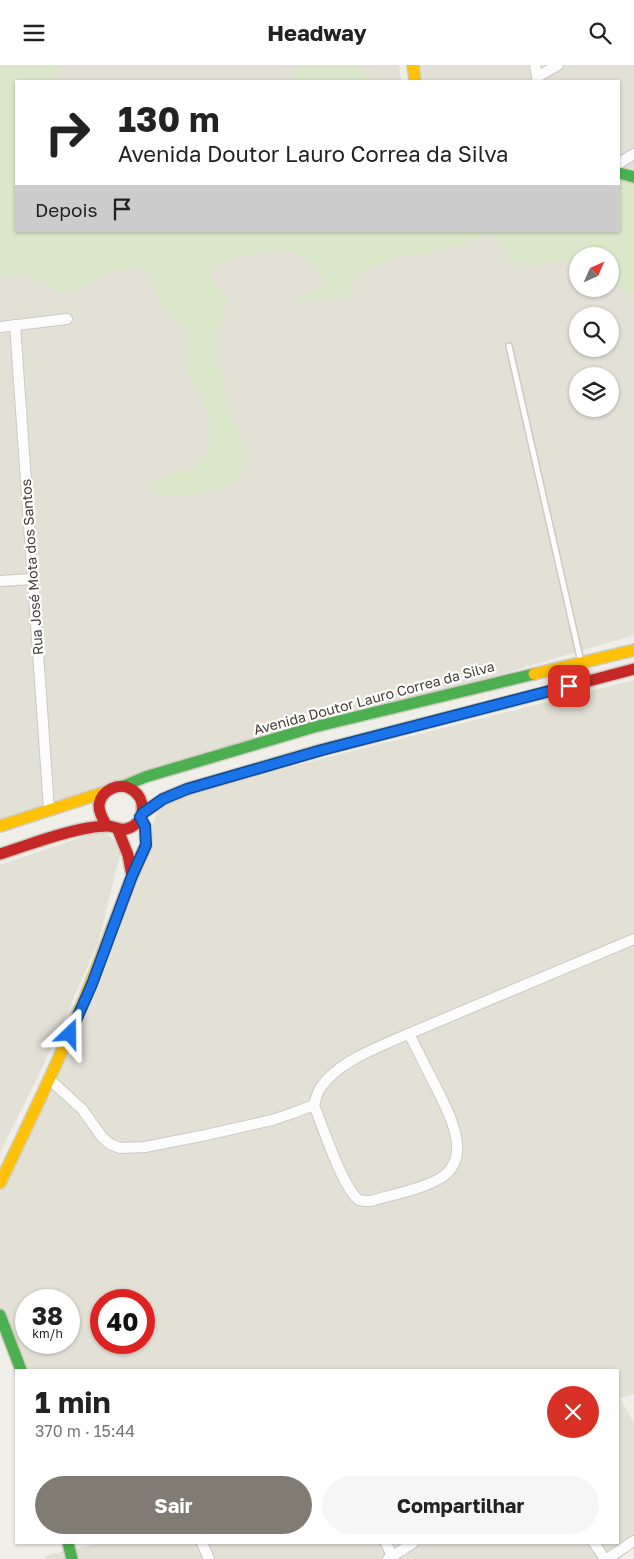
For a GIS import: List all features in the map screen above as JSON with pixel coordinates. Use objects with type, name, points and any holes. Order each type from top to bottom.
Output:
[{"type":"main road","points":[[413,65],[415,80]]},
{"type":"main road","points":[[620,173],[634,177]]},
{"type":"main road","name":"Avenida Doutor Lauro Correa da Silva","points":[[124,786],[145,777],[314,727],[634,650]]},
{"type":"main road","points":[[0,854],[86,828],[129,829],[138,823],[142,815],[163,799],[187,789],[331,748],[634,669]]},
{"type":"main road","points":[[0,826],[105,792],[114,787],[124,786],[132,789],[139,795],[142,804],[146,845],[132,876],[92,984],[0,1183]]},
{"type":"main road","points":[[105,792],[100,800],[98,809],[101,819],[112,828],[128,855],[132,876]]},
{"type":"main road","points":[[0,1315],[22,1369]]},
{"type":"main road","points":[[68,1544],[72,1559]]},
{"type":"street","points":[[535,65],[537,79],[558,65]]},
{"type":"street","points":[[620,162],[634,154]]},
{"type":"street","points":[[0,327],[67,319]]},
{"type":"street","name":"Rua José Mota dos Santos","points":[[15,325],[49,809]]},
{"type":"street","points":[[0,581],[33,579]]},
{"type":"street","points":[[409,1034],[452,1122],[458,1141],[456,1157],[448,1172],[434,1182],[371,1201],[361,1201],[353,1194],[343,1176],[314,1105],[320,1088],[336,1072],[379,1047],[409,1034],[634,939]]},
{"type":"street","points":[[49,1079],[88,1115],[102,1137],[110,1144],[120,1148],[145,1147],[206,1135],[294,1113],[314,1105]]},
{"type":"street","points":[[595,1544],[606,1559],[634,1541]]},
{"type":"street","points":[[202,1544],[209,1559]]},
{"type":"street","points":[[386,1544],[390,1558],[411,1544]]},
{"type":"lane","points":[[509,346],[582,663]]},
{"type":"shaded area","points":[[0,65],[399,65],[401,80],[15,80],[15,232],[620,232],[634,183],[634,635],[0,822]]},
{"type":"shaded area","points":[[407,65],[634,65],[634,169],[620,166],[620,80],[409,80]]},
{"type":"shaded area","points":[[634,680],[634,1394],[620,1398],[634,1423],[634,1540],[604,1559],[46,1559],[45,1556],[95,1544],[619,1544],[619,1369],[17,1369],[0,1312],[0,1192],[163,799]]},
{"type":"shaded area","points":[[103,830],[122,847],[98,943],[43,1066],[0,1153],[0,865]]},
{"type":"green space","points":[[0,65],[61,65],[53,80],[15,80],[15,232],[620,232],[620,172],[634,181],[634,298],[619,287],[619,247],[569,247],[569,263],[552,261],[525,266],[514,263],[495,237],[490,234],[450,247],[391,259],[361,272],[351,285],[349,297],[292,303],[323,286],[325,282],[315,266],[304,258],[287,251],[235,257],[220,264],[209,276],[227,299],[217,332],[217,356],[233,421],[246,445],[246,465],[239,478],[228,485],[198,494],[173,496],[154,493],[150,485],[162,478],[190,469],[201,461],[210,439],[210,421],[206,405],[189,371],[185,328],[163,309],[149,274],[138,268],[111,271],[76,291],[64,293],[25,274],[0,277]]},
{"type":"green space","points":[[297,65],[357,65],[369,80],[292,80]]},
{"type":"traffic: fast","points":[[620,173],[634,177]]},
{"type":"traffic: fast","points":[[124,786],[145,777],[314,727],[534,674]]},
{"type":"traffic: fast","points":[[143,813],[163,799],[187,789],[321,750],[562,688]]},
{"type":"traffic: fast","points":[[111,931],[146,845],[145,826],[140,817]]},
{"type":"traffic: fast","points":[[0,1315],[21,1369]]},
{"type":"traffic: fast","points":[[68,1544],[72,1559]]},
{"type":"traffic: slow","points":[[413,65],[415,80]]},
{"type":"traffic: slow","points":[[534,674],[634,650]]},
{"type":"traffic: slow","points":[[0,826],[105,792]]},
{"type":"traffic: slow","points":[[0,1183],[72,1027],[111,931]]},
{"type":"traffic: jam","points":[[562,688],[634,669]]},
{"type":"traffic: jam","points":[[0,854],[77,830],[105,826],[129,828],[139,821],[142,810],[140,798],[131,789],[121,786],[116,787],[103,795],[99,808],[107,826]]},
{"type":"traffic: jam","points":[[118,830],[128,855],[132,876]]},
{"type":"route","points":[[70,1034],[92,984],[132,876],[146,845],[145,826],[140,817],[163,799],[187,789],[322,750],[569,686]]}]
